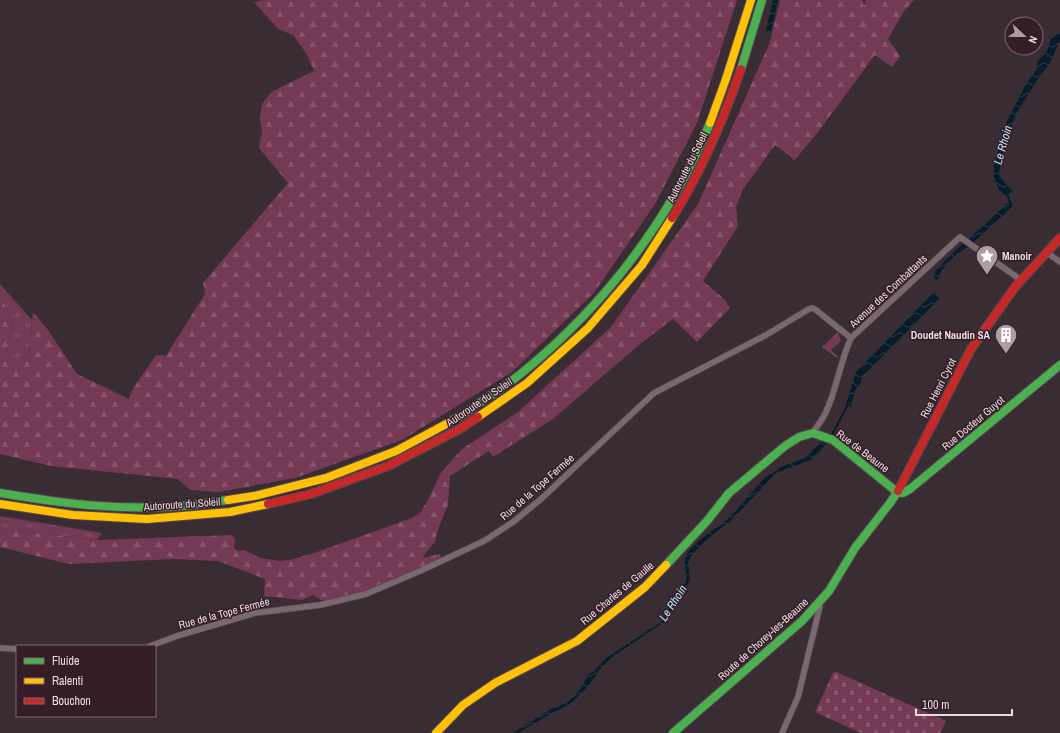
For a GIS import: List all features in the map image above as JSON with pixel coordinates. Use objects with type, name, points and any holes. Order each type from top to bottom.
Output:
[{"type":"main road","name":"Autoroute du Soleil","points":[[0,493],[66,504],[128,508],[191,506],[252,497],[312,483],[371,462],[428,435],[480,404],[525,371],[567,334],[613,284],[650,234],[676,192],[704,137],[726,79],[750,0]]},
{"type":"main road","name":"Autoroute du Soleil","points":[[0,504],[72,515],[128,519],[191,516],[241,510],[303,496],[370,474],[422,451],[481,416],[532,379],[579,337],[621,291],[659,240],[689,192],[714,141],[738,76],[762,0]]},
{"type":"main road","name":"Rue Henri Cyrot","points":[[897,492],[967,356],[985,328],[1021,280],[1060,238]]},
{"type":"main road","name":"Rue Docteur Guyot","points":[[897,492],[904,493],[910,490],[1060,365]]},
{"type":"main road","name":"Rue de Beaune","points":[[813,433],[833,440],[897,492]]},
{"type":"main road","name":"Rue Charles de Gaulle","points":[[436,733],[463,705],[495,683],[577,641],[585,635],[645,587],[707,521],[729,493],[748,476],[785,446],[799,437],[813,433]]},
{"type":"main road","name":"Route de Chorey-les-Beaune","points":[[673,733],[802,621],[818,604],[829,591],[855,548],[897,492]]},
{"type":"street","name":"Avenue des Combattants","points":[[813,433],[826,413],[832,398],[846,348],[851,338],[963,239],[1021,280]]},
{"type":"street","points":[[1046,252],[1060,262]]},
{"type":"street","name":"Rue de la Tope Fermée","points":[[153,645],[177,636],[255,613],[320,605],[366,594],[484,541],[509,526],[536,503],[654,393],[766,335],[809,309],[812,308],[816,310],[851,338]]},
{"type":"street","points":[[782,733],[798,697],[803,681],[820,607],[818,604]]},
{"type":"street","points":[[0,648],[16,648]]},
{"type":"green space","points":[[265,0],[737,0],[697,123],[655,204],[594,293],[512,372],[402,440],[295,478],[219,492],[190,490],[178,479],[51,466],[0,454],[0,301],[5,305],[14,326],[5,349],[8,358],[16,363],[29,353],[33,312],[48,330],[77,374],[129,399],[132,390],[156,355],[166,356],[205,294],[203,283],[288,183],[259,148],[262,131],[260,120],[262,104],[271,92],[314,71],[306,53],[293,35],[278,29],[254,2]]},
{"type":"green space","points":[[780,0],[862,0],[864,6],[866,0],[914,0],[904,11],[888,39],[900,56],[892,67],[875,55],[818,132],[794,161],[790,156],[775,145],[742,191],[736,207],[738,226],[703,281],[724,299],[730,308],[697,342],[673,319],[640,344],[553,419],[493,457],[489,451],[450,476],[448,505],[438,529],[435,542],[423,558],[440,554],[442,560],[368,592],[329,601],[321,600],[313,595],[302,600],[264,596],[265,579],[218,561],[174,559],[69,564],[0,547],[0,529],[97,540],[232,535],[235,539],[234,548],[238,551],[244,550],[260,558],[280,561],[290,560],[314,553],[412,518],[420,513],[440,474],[462,449],[518,412],[611,327],[698,204],[770,42]]},
{"type":"green space","points":[[0,284],[32,320],[29,353],[16,363],[8,358],[5,349],[14,326],[5,305],[0,301]]},
{"type":"green space","points":[[838,332],[841,341],[831,350],[838,357],[837,358],[822,347]]},
{"type":"green space","points":[[0,516],[102,533],[97,540],[0,529]]},
{"type":"green space","points":[[834,671],[946,721],[940,733],[861,733],[815,712]]},
{"type":"water","points":[[773,0],[778,0],[771,31],[766,31]]},
{"type":"water","points":[[1060,32],[1060,40],[1050,63],[1016,114],[1007,138],[999,172],[1001,178],[1013,192],[1007,196],[999,190],[994,177],[994,165],[1007,121],[1026,84],[1037,69],[1037,62],[1047,51],[1051,39]]},
{"type":"water","points":[[1009,202],[1013,206],[973,243],[969,239]]},
{"type":"water","points":[[963,243],[968,247],[956,255],[948,263],[936,281],[934,276],[936,270]]},
{"type":"water","points":[[934,292],[940,298],[862,377],[860,384],[855,390],[851,407],[846,404],[856,372]]},
{"type":"water","points":[[821,442],[827,443],[811,460],[781,471],[778,468],[805,458]]},
{"type":"water","points":[[770,473],[773,476],[734,518],[705,541],[691,556],[688,562],[690,579],[688,584],[664,622],[611,658],[601,668],[585,690],[569,705],[518,733],[513,733],[551,709],[569,701],[582,687],[588,675],[593,672],[606,658],[662,621],[686,581],[685,559],[689,551],[700,540],[727,520]]},
{"type":"waterway","name":"Le Rhoin","points":[[1007,194],[1011,205]]},
{"type":"waterway","name":"Le Rhoin","points":[[832,435],[848,404]]},
{"type":"waterway","name":"Le Rhoin","points":[[770,476],[781,469]]},
{"type":"traffic: fast","points":[[741,69],[762,0]]},
{"type":"traffic: fast","points":[[471,409],[504,387],[553,346],[581,319],[607,290],[655,227],[694,159],[710,123]]},
{"type":"traffic: fast","points":[[897,492],[903,493],[910,489],[1060,365]]},
{"type":"traffic: fast","points":[[666,565],[707,521],[729,493],[785,446],[799,437],[813,433],[833,440],[897,492]]},
{"type":"traffic: fast","points":[[673,733],[802,621],[829,591],[855,548],[898,491]]},
{"type":"traffic: fast","points":[[0,493],[67,503],[112,507],[185,506],[228,500]]},
{"type":"traffic: slow","points":[[710,123],[726,79],[751,0]]},
{"type":"traffic: slow","points":[[478,417],[527,383],[588,328],[642,265],[672,218]]},
{"type":"traffic: slow","points":[[228,500],[254,496],[326,478],[396,451],[461,416],[471,409]]},
{"type":"traffic: slow","points":[[0,504],[73,515],[147,519],[230,512],[268,504]]},
{"type":"traffic: slow","points":[[436,733],[463,705],[495,683],[577,641],[645,587],[666,565]]},
{"type":"traffic: jam","points":[[672,218],[693,182],[711,145],[727,108],[741,69]]},
{"type":"traffic: jam","points":[[898,491],[971,349],[1015,287],[1060,238]]},
{"type":"traffic: jam","points":[[268,504],[311,494],[388,466],[460,429],[478,417]]},
{"type":"place","name":"Manoir","points":[[987,276]]},
{"type":"place","name":"Doudet Naudin SA","points":[[1006,354]]}]
